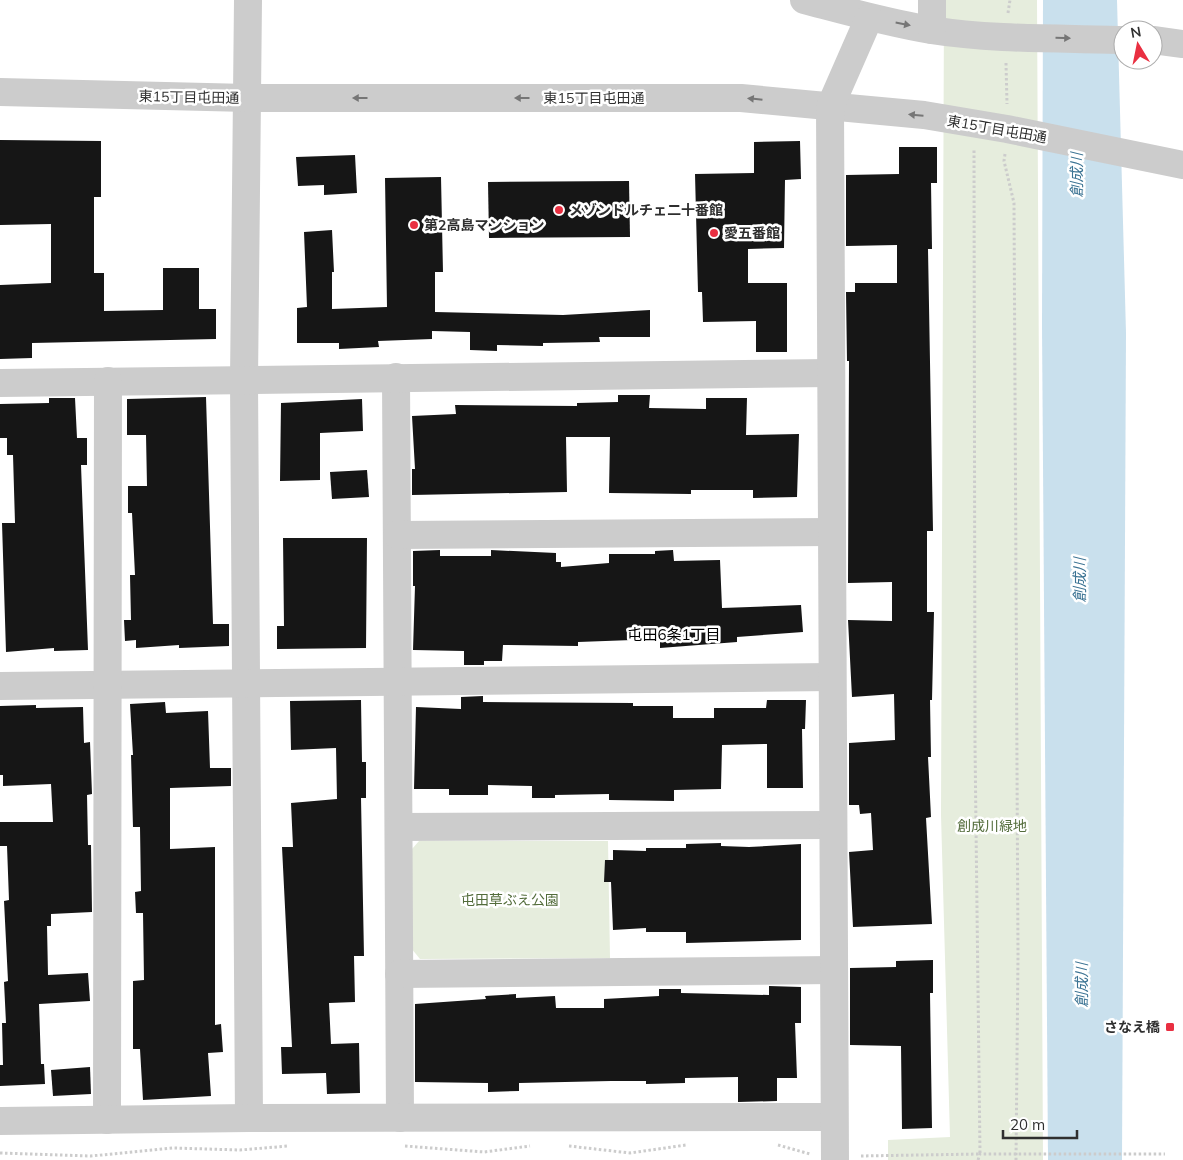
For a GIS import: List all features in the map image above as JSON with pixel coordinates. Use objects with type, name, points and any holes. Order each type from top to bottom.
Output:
[{"type":"street","points":[[248,0],[244,381],[249,1118]]},
{"type":"street","points":[[804,0],[869,18],[1010,47],[1113,41]]},
{"type":"street","points":[[932,0],[932,30]]},
{"type":"street","points":[[836,1157],[834,1118],[832,825],[830,107],[869,18]]},
{"type":"street","points":[[1163,41],[1183,44]]},
{"type":"street","name":"東15丁目屯田通","points":[[0,92],[248,98],[741,98],[924,115],[1011,141],[1140,157],[1183,165]]},
{"type":"street","points":[[0,383],[831,373]]},
{"type":"street","points":[[396,378],[400,1118]]},
{"type":"street","points":[[107,1120],[108,381]]},
{"type":"street","points":[[397,535],[831,532]]},
{"type":"street","points":[[0,686],[398,680],[832,677]]},
{"type":"street","points":[[398,827],[832,825]]},
{"type":"street","points":[[399,974],[833,970]]},
{"type":"street","points":[[0,1121],[249,1118],[834,1118]]},
{"type":"path","points":[[1007,106],[1010,47]]},
{"type":"path","points":[[1011,141],[1004,161],[1014,203],[1018,955],[1016,1160]]},
{"type":"path","points":[[974,147],[975,746],[980,1154],[978,1160]]},
{"type":"path","points":[[398,1145],[484,1152],[535,1145]]},
{"type":"path","points":[[560,1145],[630,1154],[695,1145]]},
{"type":"path","points":[[769,1145],[778,1145],[836,1157],[980,1154],[1165,1154]]},
{"type":"path","points":[[0,1153],[91,1156],[173,1148],[240,1150],[289,1146]]},
{"type":"green space","name":"創成川緑地","points":[[944,0],[1037,0],[1043,1160],[888,1160],[888,1140],[950,1137],[941,815]]},
{"type":"green space","name":"屯田草ぶえ公園","points":[[419,841],[608,841],[610,958],[420,959],[411,948],[412,849]]},
{"type":"water","name":"創成川","points":[[1043,0],[1117,0],[1118,20],[1113,20],[1113,70],[1119,70],[1126,333],[1122,1160],[1048,1160],[1042,325]]},
{"type":"building","points":[[0,140],[101,141],[101,197],[94,197],[94,273],[104,273],[104,311],[163,310],[163,268],[199,268],[199,309],[216,309],[216,339],[32,343],[32,358],[0,359],[0,285],[51,283],[51,224],[0,225]]},
{"type":"building","points":[[800,141],[801,179],[785,180],[784,248],[748,249],[748,283],[787,283],[787,352],[756,352],[756,321],[703,322],[702,292],[698,292],[695,174],[754,173],[754,142]]},
{"type":"building","points":[[899,147],[937,147],[937,183],[931,183],[932,249],[928,249],[933,531],[927,531],[927,612],[934,612],[932,700],[930,700],[931,757],[928,757],[931,817],[926,818],[932,924],[853,927],[849,852],[873,850],[871,813],[860,814],[859,805],[849,805],[849,743],[895,740],[894,694],[852,697],[848,620],[892,621],[892,582],[848,583],[849,361],[847,361],[846,292],[855,292],[855,283],[897,283],[897,245],[846,246],[846,175],[899,174]]},
{"type":"building","points":[[355,155],[357,193],[324,195],[324,185],[298,186],[296,157]]},
{"type":"building","points":[[441,177],[443,272],[435,272],[435,312],[563,315],[650,310],[650,337],[599,337],[600,342],[543,343],[543,346],[497,345],[497,351],[470,350],[470,332],[432,331],[432,339],[378,341],[379,347],[339,349],[339,343],[297,343],[297,308],[307,307],[304,232],[332,230],[334,272],[332,272],[332,309],[387,307],[385,178]]},
{"type":"building","name":"メゾンドルチェ二十番館","points":[[629,181],[630,237],[489,238],[488,182]]},
{"type":"building","points":[[618,395],[650,395],[649,408],[706,409],[706,398],[747,398],[746,435],[799,434],[797,497],[753,498],[753,490],[691,490],[691,494],[609,493],[610,437],[566,437],[567,492],[412,495],[412,469],[415,469],[412,416],[456,414],[455,405],[577,406],[577,403],[618,402]]},
{"type":"building","points":[[206,397],[213,624],[229,624],[229,646],[179,648],[179,645],[136,648],[136,640],[125,641],[124,620],[131,620],[130,575],[135,575],[132,513],[128,513],[128,486],[147,486],[146,435],[127,435],[127,399]]},
{"type":"building","points":[[49,398],[75,398],[77,438],[87,438],[87,465],[81,465],[88,650],[54,651],[54,648],[6,652],[2,523],[15,523],[13,455],[7,455],[7,438],[0,438],[0,404],[49,403]]},
{"type":"building","points":[[362,399],[363,431],[320,433],[320,480],[280,481],[281,403]]},
{"type":"building","points":[[367,470],[369,497],[332,499],[330,472]]},
{"type":"building","points":[[283,538],[367,538],[366,648],[277,649],[277,626],[284,626]]},
{"type":"building","points":[[440,550],[440,556],[491,556],[491,550],[556,553],[556,562],[561,562],[561,567],[609,563],[609,554],[655,554],[655,551],[673,550],[674,561],[720,560],[722,608],[801,605],[803,632],[737,637],[737,642],[660,648],[660,639],[578,642],[578,646],[503,645],[502,661],[484,661],[484,665],[464,665],[464,651],[413,650],[415,586],[413,586],[413,551]]},
{"type":"building","points":[[483,696],[483,702],[633,703],[633,706],[673,706],[673,718],[714,718],[714,708],[766,708],[767,700],[806,700],[805,729],[802,729],[803,788],[767,788],[767,744],[722,745],[721,789],[674,790],[674,801],[609,800],[609,794],[555,795],[555,798],[532,798],[532,786],[488,785],[488,795],[449,795],[449,789],[414,789],[416,707],[461,709],[461,697]]},
{"type":"building","points":[[361,700],[362,762],[366,762],[366,798],[361,798],[364,956],[354,956],[355,1002],[329,1003],[331,1044],[359,1043],[360,1093],[327,1094],[326,1073],[282,1074],[281,1047],[292,1047],[282,847],[293,847],[291,803],[337,799],[336,748],[291,750],[290,701]]},
{"type":"building","points":[[165,702],[166,713],[208,711],[210,768],[231,768],[231,786],[170,788],[170,849],[215,847],[215,1025],[221,1024],[223,1052],[208,1053],[211,1096],[143,1100],[140,1049],[133,1049],[133,981],[144,980],[143,913],[136,913],[135,892],[141,891],[140,827],[133,827],[131,755],[133,755],[130,704]]},
{"type":"building","points":[[36,705],[36,708],[83,707],[84,743],[90,742],[92,794],[87,795],[88,845],[91,845],[92,912],[51,914],[51,926],[47,926],[48,975],[88,973],[90,1001],[39,1004],[41,1064],[44,1064],[45,1084],[0,1086],[0,1065],[3,1065],[2,1023],[6,1023],[4,982],[8,981],[4,901],[9,900],[7,846],[0,846],[0,822],[53,822],[51,784],[3,786],[3,775],[0,775],[0,706]]},
{"type":"building","points":[[721,843],[721,846],[749,847],[801,844],[801,940],[686,943],[686,932],[646,932],[646,928],[613,930],[611,882],[604,882],[605,860],[613,860],[613,850],[646,851],[646,848],[686,848],[686,844]]},
{"type":"building","points":[[933,960],[933,993],[930,993],[932,1128],[902,1129],[901,1046],[850,1045],[850,968],[896,967],[896,961]]},
{"type":"building","points":[[769,986],[801,987],[801,1023],[795,1023],[797,1078],[777,1078],[777,1101],[738,1102],[738,1077],[685,1078],[685,1083],[646,1084],[646,1081],[611,1081],[519,1083],[519,1091],[488,1092],[488,1083],[415,1082],[415,1004],[486,999],[485,996],[516,994],[516,998],[555,996],[556,1008],[604,1008],[604,999],[659,996],[659,989],[681,989],[681,993],[769,995]]},
{"type":"building","points":[[90,1067],[91,1094],[53,1096],[51,1070]]},
{"type":"place","name":"メゾンドルチェ二十番館","points":[[559,210]]},
{"type":"place","name":"第2高島マンション","points":[[414,225]]},
{"type":"place","name":"愛五番館","points":[[714,233]]},
{"type":"place","name":"さなえ橋","points":[[1170,1027]]},
{"type":"district","name":"屯田6条1丁目","points":[[674,634]]}]
